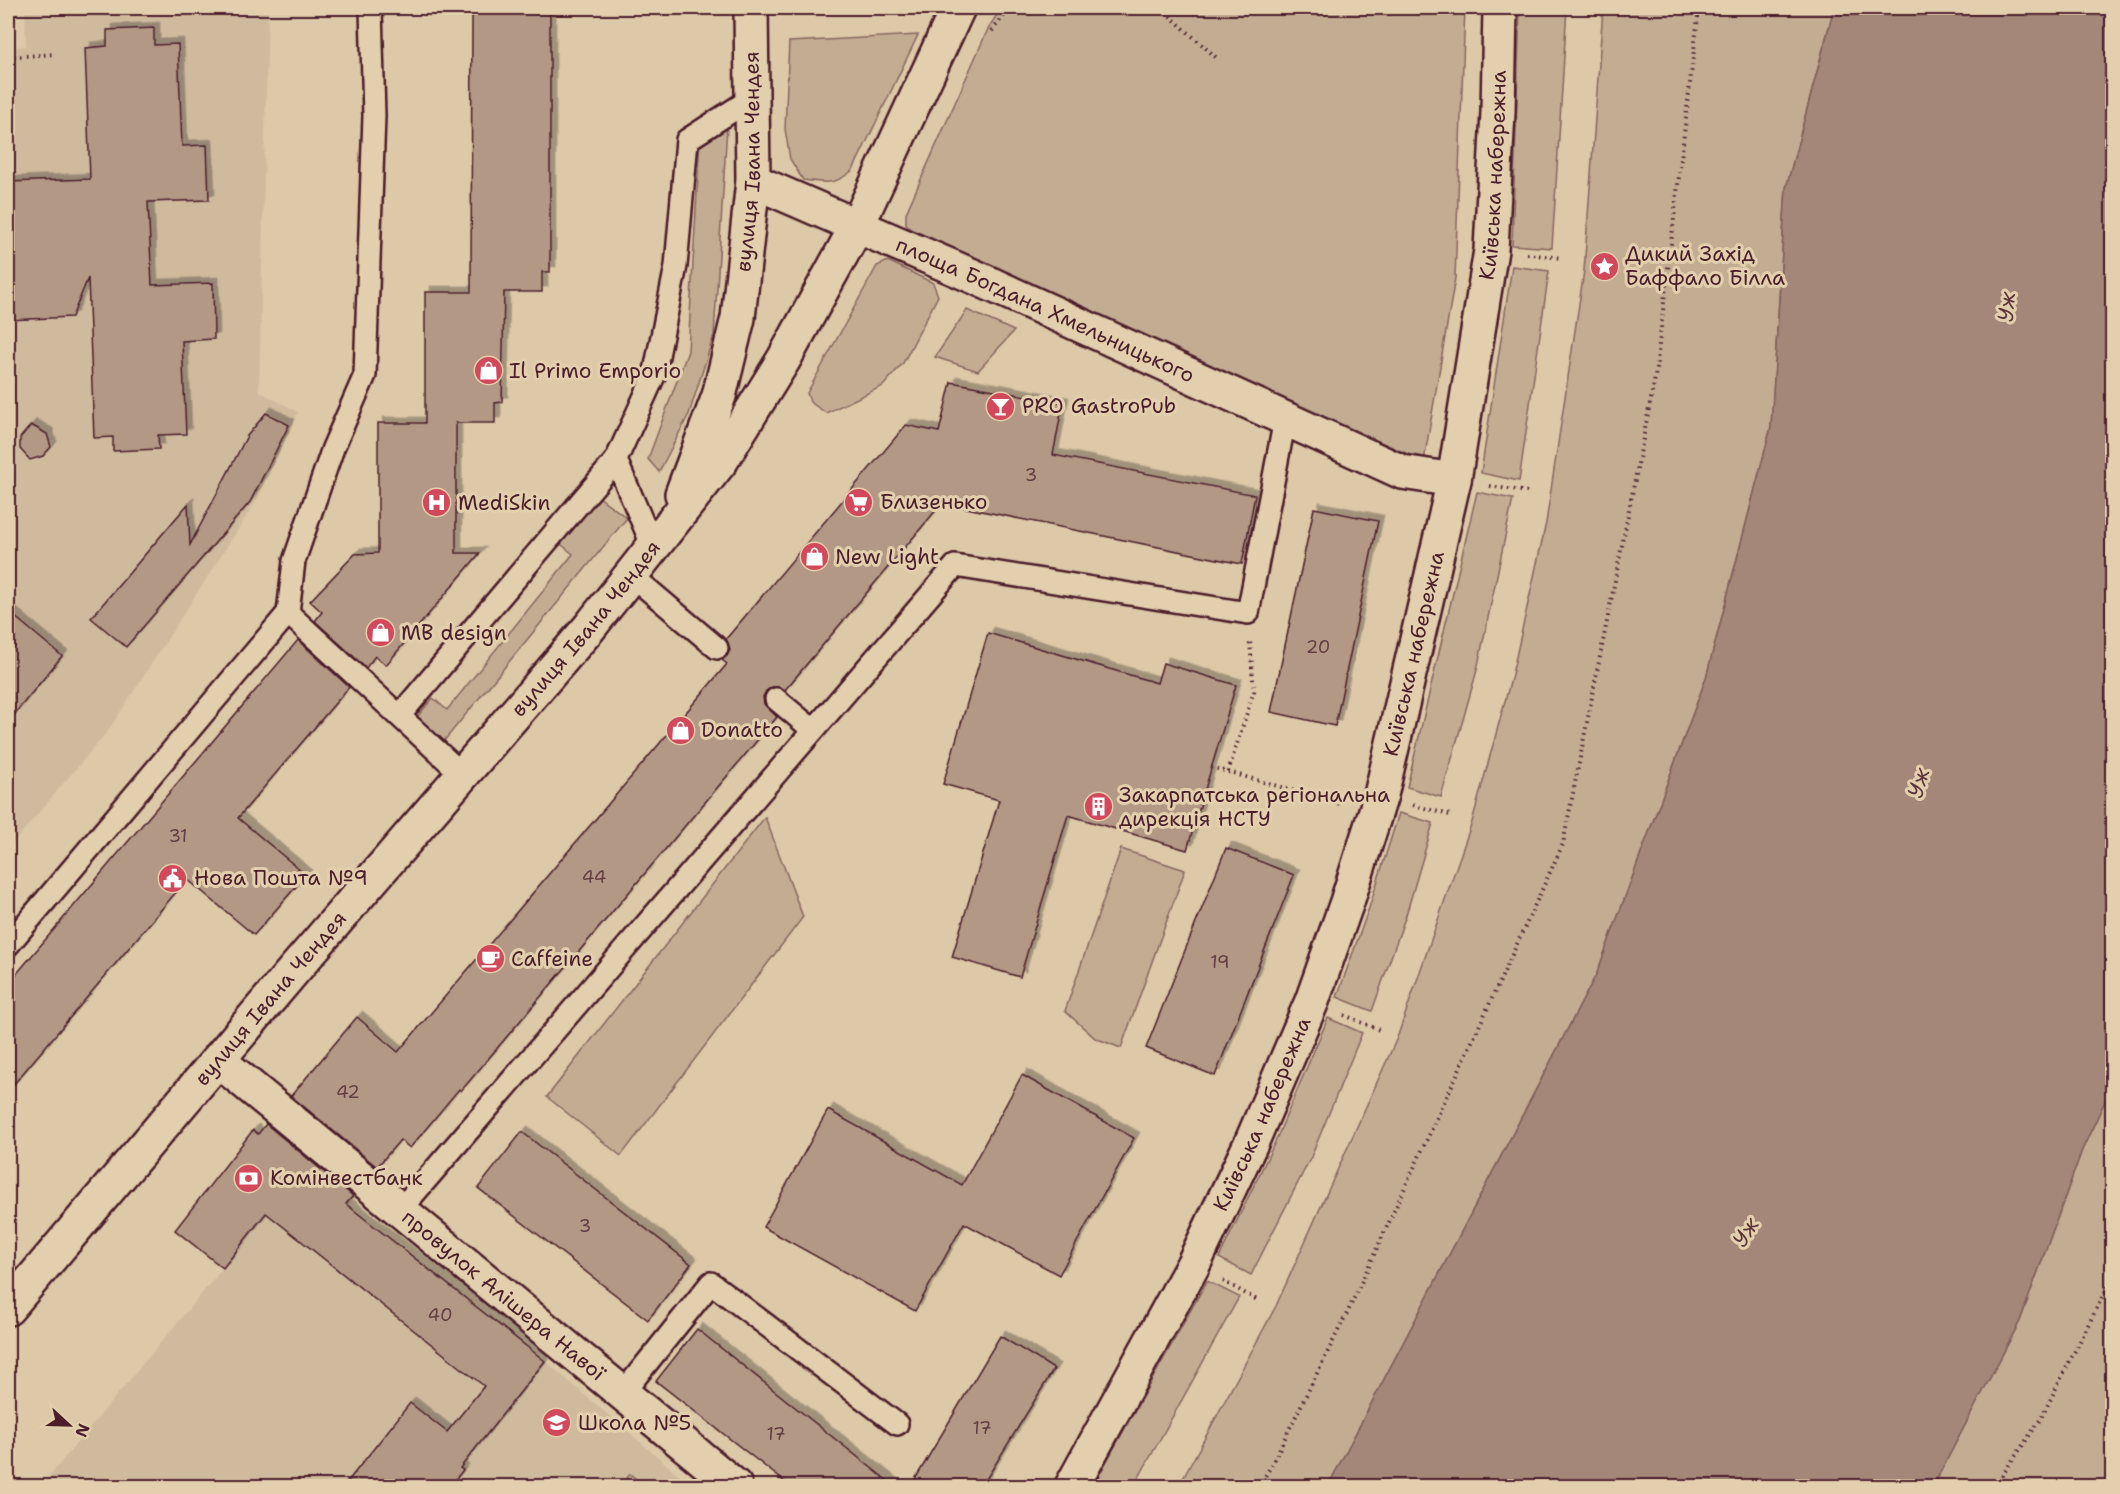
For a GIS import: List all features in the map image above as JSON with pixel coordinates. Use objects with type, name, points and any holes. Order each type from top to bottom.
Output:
[{"type":"street","name":"вулиця Івана Чендея","points":[[672,521],[719,396],[738,318],[753,181],[751,8]]},
{"type":"street","points":[[857,226],[958,8]]},
{"type":"street","name":"Київська набережна","points":[[1072,1486],[1193,1265],[1252,1141],[1312,1001],[1376,814],[1454,480],[1491,250],[1498,112],[1500,8]]},
{"type":"street","name":"площа Богдана Хмельницького","points":[[753,181],[975,277],[1402,472],[1454,480]]},
{"type":"street","name":"вулиця Івана Чендея","points":[[8,1308],[632,575],[721,461],[784,359],[857,226]]},
{"type":"street","name":"провулок Алішера Навої","points":[[218,1060],[735,1486]]},
{"type":"lane","points":[[8,945],[288,613],[294,561],[333,448],[365,375],[374,116],[371,8]]},
{"type":"lane","points":[[400,715],[616,460],[654,376],[676,266],[687,140],[752,98]]},
{"type":"lane","points":[[400,1210],[954,566],[1248,613],[1285,419]]},
{"type":"lane","points":[[616,460],[653,547]]},
{"type":"lane","points":[[632,575],[717,648]]},
{"type":"lane","points":[[288,613],[463,775]]},
{"type":"lane","points":[[776,699],[813,730]]},
{"type":"lane","points":[[622,1394],[711,1283],[897,1424]]},
{"type":"path","points":[[992,31],[1010,8]]},
{"type":"path","points":[[1161,8],[1219,60]]},
{"type":"path","points":[[1259,1486],[1349,1309],[1563,844],[1656,378],[1700,8]]},
{"type":"path","points":[[8,57],[56,54]]},
{"type":"path","points":[[1228,772],[1254,691],[1248,613]]},
{"type":"path","points":[[1211,767],[1376,814]]},
{"type":"path","points":[[1995,1486],[2040,1420],[2112,1278]]},
{"type":"shaded area","points":[[25,8],[268,8],[259,391],[298,412],[257,500],[108,731],[8,849],[8,48],[26,46]]},
{"type":"shaded area","points":[[1001,8],[1465,8],[1455,278],[1424,461],[1199,364],[974,257],[965,258],[906,225],[906,213],[988,29]]},
{"type":"shaded area","points":[[1520,8],[1567,8],[1552,248],[1512,245]]},
{"type":"shaded area","points":[[1603,8],[1834,8],[1786,188],[1771,427],[1706,678],[1597,973],[1328,1486],[1179,1486],[1276,1306],[1397,1038],[1472,822],[1511,679],[1546,523],[1584,271]]},
{"type":"shaded area","points":[[918,35],[853,170],[840,179],[830,182],[803,180],[790,159],[785,129],[789,42]]},
{"type":"shaded area","points":[[727,127],[714,335],[689,414],[659,472],[648,459],[688,351],[700,140]]},
{"type":"shaded area","points":[[888,261],[933,283],[938,296],[903,363],[883,386],[826,413],[810,402],[807,393],[877,266]]},
{"type":"shaded area","points":[[1512,266],[1549,271],[1519,481],[1481,473]]},
{"type":"shaded area","points":[[967,310],[1014,331],[978,371],[935,357]]},
{"type":"shaded area","points":[[1477,492],[1513,499],[1477,670],[1441,797],[1407,787]]},
{"type":"shaded area","points":[[595,494],[627,518],[444,741],[416,718],[433,698],[447,710],[573,554],[557,541]]},
{"type":"shaded area","points":[[1399,813],[1433,823],[1406,915],[1372,1011],[1337,997],[1369,908]]},
{"type":"shaded area","points":[[765,817],[803,917],[621,1156],[547,1097]]},
{"type":"shaded area","points":[[1121,849],[1185,870],[1121,1048],[1095,1038],[1065,1011]]},
{"type":"shaded area","points":[[1328,1018],[1362,1033],[1311,1157],[1251,1275],[1219,1258],[1275,1142]]},
{"type":"shaded area","points":[[2112,1086],[2112,1486],[1933,1486],[2020,1321],[2082,1150]]},
{"type":"shaded area","points":[[253,1130],[545,1361],[692,1486],[41,1486],[223,1268],[175,1230]]},
{"type":"shaded area","points":[[1207,1281],[1239,1297],[1134,1486],[1093,1486]]},
{"type":"shaded area","points":[[630,1474],[645,1486],[620,1486]]},
{"type":"water","name":"Уж","points":[[1834,8],[2112,8],[2112,1086],[2082,1150],[2020,1321],[1933,1486],[1328,1486],[1597,973],[1706,678],[1771,427],[1786,188]]},
{"type":"building","points":[[472,8],[550,8],[550,272],[542,272],[542,292],[504,292],[502,402],[495,403],[495,423],[456,423],[456,553],[480,553],[386,665],[375,656],[366,668],[315,621],[322,612],[310,601],[355,554],[378,553],[378,423],[425,423],[425,292],[471,292]]},
{"type":"building","points":[[154,28],[154,45],[178,44],[182,146],[207,145],[209,200],[148,202],[152,285],[213,283],[214,339],[182,341],[186,434],[158,435],[159,449],[113,451],[113,437],[94,438],[88,278],[72,317],[8,320],[8,182],[90,179],[85,48],[107,46],[107,30]]},
{"type":"building","points":[[951,382],[1063,403],[1053,455],[1255,495],[1242,564],[942,503],[785,690],[772,687],[766,691],[763,697],[764,704],[777,717],[461,1091],[459,1089],[410,1148],[400,1140],[377,1167],[291,1096],[357,1017],[398,1052],[727,664],[722,660],[730,650],[726,639],[906,425],[939,432]]},
{"type":"building","points":[[266,413],[289,425],[250,502],[126,647],[91,618],[188,504],[190,545],[247,436]]},
{"type":"building","points":[[31,425],[47,434],[51,447],[43,456],[30,460],[20,449],[20,438]]},
{"type":"building","points":[[1314,508],[1378,521],[1335,726],[1271,712]]},
{"type":"building","points":[[8,611],[62,656],[8,722]]},
{"type":"building","name":"Закарпатська регіональна дирекція НСТУ","points":[[988,633],[1157,683],[1163,663],[1236,685],[1187,850],[1068,815],[1020,977],[952,957],[999,800],[943,784]]},
{"type":"building","points":[[298,640],[349,687],[238,818],[306,875],[254,935],[187,879],[8,1091],[8,984]]},
{"type":"building","points":[[1226,848],[1294,875],[1215,1076],[1146,1048]]},
{"type":"building","points":[[1022,1075],[1134,1138],[1059,1275],[964,1223],[915,1311],[763,1227],[828,1110],[962,1185]]},
{"type":"building","points":[[266,1124],[353,1196],[346,1204],[545,1361],[460,1468],[463,1470],[450,1486],[344,1486],[410,1403],[447,1432],[484,1386],[266,1213],[223,1268],[175,1230],[253,1130],[258,1134]]},
{"type":"building","points":[[522,1132],[691,1264],[648,1320],[478,1188]]},
{"type":"building","points":[[697,1329],[894,1486],[790,1486],[656,1381]]},
{"type":"building","points":[[1000,1336],[1054,1369],[982,1486],[911,1486]]},
{"type":"place","name":"Дикий Захід Баффало Білла","points":[[1604,266]]},
{"type":"place","name":"Il Primo Emporio","points":[[488,371]]},
{"type":"place","name":"PRO GastroPub","points":[[1001,406]]},
{"type":"place","name":"Близенько","points":[[859,502]]},
{"type":"place","name":"MediSkin","points":[[437,503]]},
{"type":"place","name":"New Light","points":[[814,557]]},
{"type":"place","name":"MB design","points":[[380,633]]},
{"type":"place","name":"Donatto","points":[[680,730]]},
{"type":"place","name":"Закарпатська регіональна дирекція НСТУ","points":[[1098,807]]},
{"type":"place","name":"Нова Пошта №9","points":[[173,878]]},
{"type":"place","name":"Caffeine","points":[[490,959]]},
{"type":"place","name":"Комінвестбанк","points":[[249,1178]]},
{"type":"place","name":"Школа №5","points":[[557,1423]]}]
